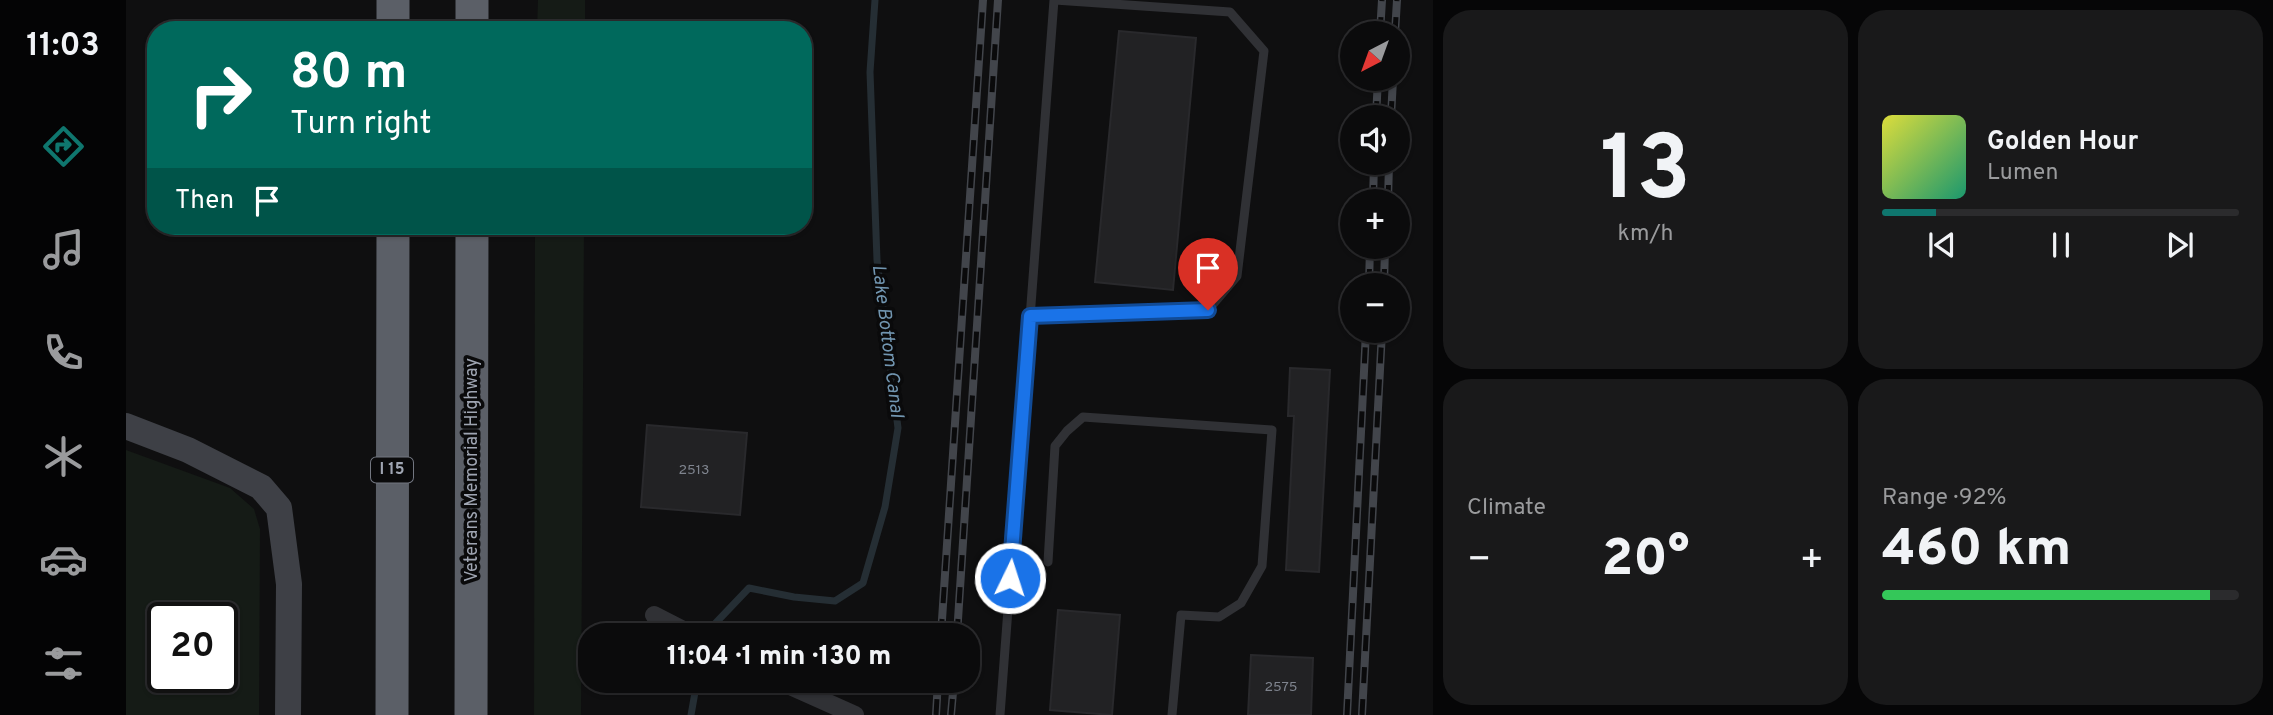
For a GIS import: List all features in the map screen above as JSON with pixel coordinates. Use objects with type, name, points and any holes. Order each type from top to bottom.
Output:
[{"type":"highway","points":[[393,0],[393,21]]},
{"type":"highway","points":[[472,0],[472,21]]},
{"type":"highway","name":"I 15","points":[[392,715],[393,235]]},
{"type":"highway","name":"Veterans Memorial Highway","points":[[471,715],[472,235]]},
{"type":"street","points":[[126,426],[188,450],[261,487],[279,508],[289,584],[288,715]]},
{"type":"street","points":[[654,615],[670,623]]},
{"type":"street","points":[[806,693],[855,715]]},
{"type":"lane","points":[[1000,715],[1030,316],[1054,0],[1230,12],[1264,51],[1237,276],[1208,310],[1030,316]]},
{"type":"lane","points":[[1048,562],[1055,446],[1083,417],[1272,430],[1262,566],[1241,603],[1219,617],[1181,615],[1172,715]]},
{"type":"shaded area","points":[[538,0],[585,0],[585,21],[537,21]]},
{"type":"shaded area","points":[[535,235],[584,235],[582,623],[578,623],[578,693],[581,693],[581,715],[534,715]]},
{"type":"shaded area","points":[[126,450],[230,488],[254,509],[260,529],[259,715],[126,715]]},
{"type":"building","points":[[1119,31],[1196,38],[1173,290],[1095,282]]},
{"type":"building","points":[[1290,368],[1330,370],[1319,572],[1286,570],[1294,416],[1288,416]]},
{"type":"building","points":[[647,425],[747,433],[740,515],[641,507]]},
{"type":"building","points":[[1058,610],[1120,615],[1112,715],[1050,710]]},
{"type":"building","points":[[1251,655],[1313,658],[1311,715],[1248,715]]},
{"type":"waterway","name":"Lake Bottom Canal","points":[[716,623],[749,588],[794,597],[835,601],[863,583],[885,507],[898,428],[877,260],[870,72],[875,0]]},
{"type":"waterway","name":"Lake Bottom Canal","points":[[691,715],[695,693]]},
{"type":"railway","points":[[942,623],[983,0]]},
{"type":"railway","points":[[958,623],[998,0]]},
{"type":"railway","points":[[1381,21],[1382,0]]},
{"type":"railway","points":[[1396,21],[1397,0]]},
{"type":"railway","points":[[1377,91],[1377,105]]},
{"type":"railway","points":[[1392,91],[1392,105]]},
{"type":"railway","points":[[1373,189],[1374,175]]},
{"type":"railway","points":[[1388,189],[1389,175]]},
{"type":"railway","points":[[1369,273],[1370,259]]},
{"type":"railway","points":[[1384,273],[1385,259]]},
{"type":"railway","points":[[1347,715],[1365,343]]},
{"type":"railway","points":[[1362,715],[1381,343]]},
{"type":"railway","points":[[936,715],[937,693]]},
{"type":"railway","points":[[951,715],[953,693]]},
{"type":"route","points":[[1010,578],[1030,316],[1208,310]]}]
